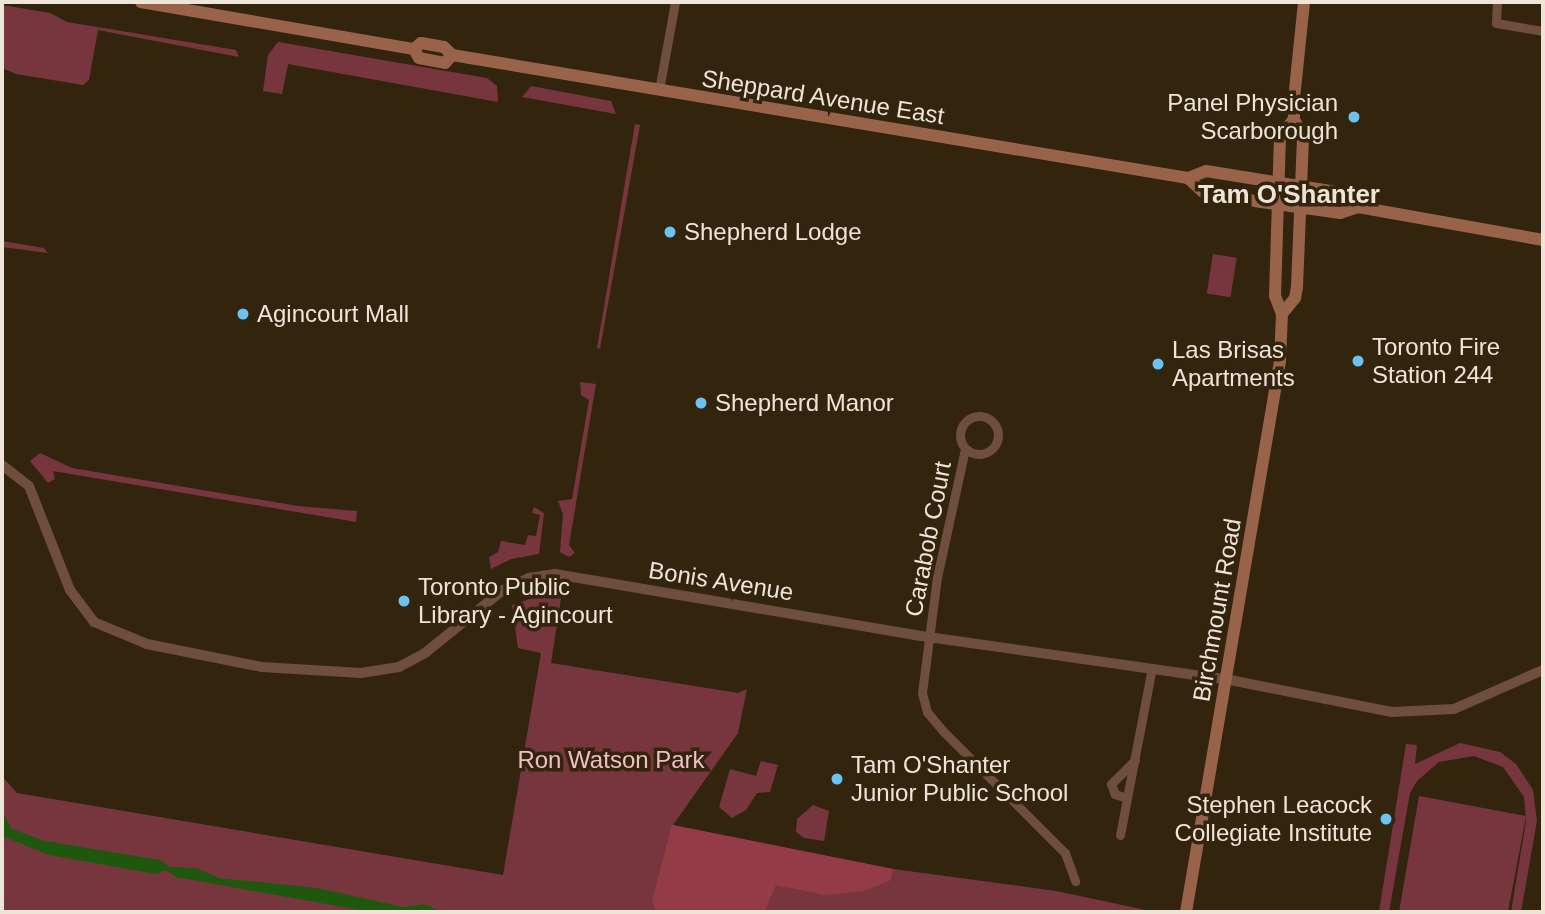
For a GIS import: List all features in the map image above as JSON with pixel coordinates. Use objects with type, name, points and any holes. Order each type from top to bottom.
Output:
[{"type":"main road","name":"Sheppard Avenue East","points":[[141,2],[414,49],[419,58],[445,63],[452,55],[1188,178],[1206,171],[1279,182],[1343,193],[1358,206],[1543,240]]},
{"type":"main road","name":"Birchmount Road","points":[[1282,314],[1295,298],[1303,137],[1294,119],[1304,2]]},
{"type":"main road","name":"Birchmount Road","points":[[1186,912],[1280,361],[1282,314],[1275,296],[1280,205],[1280,138],[1294,119]]},
{"type":"main road","name":"Sheppard Avenue East","points":[[1188,178],[1202,191],[1280,205],[1340,213],[1358,206]]},
{"type":"street","points":[[659,90],[675,2]]},
{"type":"street","points":[[1497,2],[1496,23],[1543,31]]},
{"type":"street","points":[[981,416],[993,422],[998,436],[992,449],[979,454],[965,449],[960,437],[963,424],[981,416]]},
{"type":"street","name":"Carabob Court","points":[[965,449],[928,637],[922,694],[928,712],[1065,853],[1075,881]]},
{"type":"street","name":"Bonis Avenue","points":[[2,465],[29,486],[70,590],[94,622],[117,635],[223,661],[323,671],[390,670],[425,653],[502,590],[529,578],[555,574],[928,637],[1225,679],[1417,714],[1454,709],[1543,670]]},
{"type":"street","points":[[1120,835],[1152,668]]},
{"type":"street","points":[[1127,798],[1115,794],[1111,785],[1136,759]]},
{"type":"green space","points":[[2,5],[50,13],[67,22],[236,50],[239,57],[98,30],[89,80],[83,85],[16,74],[2,68]]},
{"type":"green space","points":[[278,42],[487,78],[497,86],[498,102],[288,64],[282,94],[263,91],[268,55]]},
{"type":"green space","points":[[531,86],[611,101],[616,114],[522,97]]},
{"type":"green space","points":[[635,124],[640,125],[600,349],[597,348]]},
{"type":"green space","points":[[2,241],[44,248],[48,253],[2,247]]},
{"type":"green space","points":[[1213,254],[1237,258],[1230,297],[1207,294]]},
{"type":"green space","points":[[580,382],[596,384],[569,545],[575,553],[569,557],[560,552],[563,514],[558,501],[572,499],[589,400],[581,395]]},
{"type":"green space","points":[[872,396],[880,404],[872,412],[864,404]]},
{"type":"green space","points":[[40,453],[72,468],[298,506],[357,511],[356,522],[53,471],[55,479],[48,483],[30,461]]},
{"type":"green space","points":[[534,507],[544,513],[539,554],[511,559],[491,569],[489,557],[498,552],[501,541],[525,545],[528,535],[536,536],[540,515],[532,513]]},
{"type":"green space","name":"Ron Watson Park","points":[[536,597],[561,598],[551,663],[738,693],[747,689],[738,733],[673,825],[893,869],[1056,891],[1155,912],[2,912],[2,776],[17,793],[503,875],[541,653],[518,648],[512,605]]},
{"type":"green space","points":[[1460,743],[1500,752],[1516,764],[1533,790],[1537,821],[1521,912],[1511,912],[1526,821],[1524,797],[1503,767],[1474,756],[1439,762],[1417,781],[1410,793],[1389,912],[1379,912],[1406,744],[1417,745],[1415,764]]},
{"type":"green space","points":[[761,761],[778,765],[770,792],[757,793],[746,810],[732,818],[719,807],[730,769],[756,776]]},
{"type":"green space","points":[[1419,796],[1526,816],[1508,912],[1399,912]]},
{"type":"green space","points":[[813,805],[829,811],[824,841],[804,838],[796,832],[797,819]]},
{"type":"shaded area","points":[[2,812],[12,829],[45,841],[160,860],[170,867],[196,868],[219,878],[318,888],[403,907],[424,904],[443,912],[364,911],[176,877],[166,870],[156,874],[49,855],[2,836]]},
{"type":"shaded area","points":[[672,825],[893,869],[891,880],[864,891],[826,895],[776,885],[764,912],[656,912],[652,901]]},
{"type":"place","name":"Panel Physician Scarborough","points":[[1354,117]]},
{"type":"place","name":"Shepherd Lodge","points":[[670,232]]},
{"type":"place","name":"Agincourt Mall","points":[[243,314]]},
{"type":"place","name":"Toronto Fire Station 244","points":[[1358,361]]},
{"type":"place","name":"Las Brisas Apartments","points":[[1158,364]]},
{"type":"place","name":"Shepherd Manor","points":[[701,403]]},
{"type":"place","name":"Toronto Public Library - Agincourt","points":[[404,601]]},
{"type":"place","name":"Tam O'Shanter Junior Public School","points":[[837,779]]},
{"type":"place","name":"Stephen Leacock Collegiate Institute","points":[[1386,819]]},
{"type":"district","name":"Tam O'Shanter","points":[[1289,195]]}]
